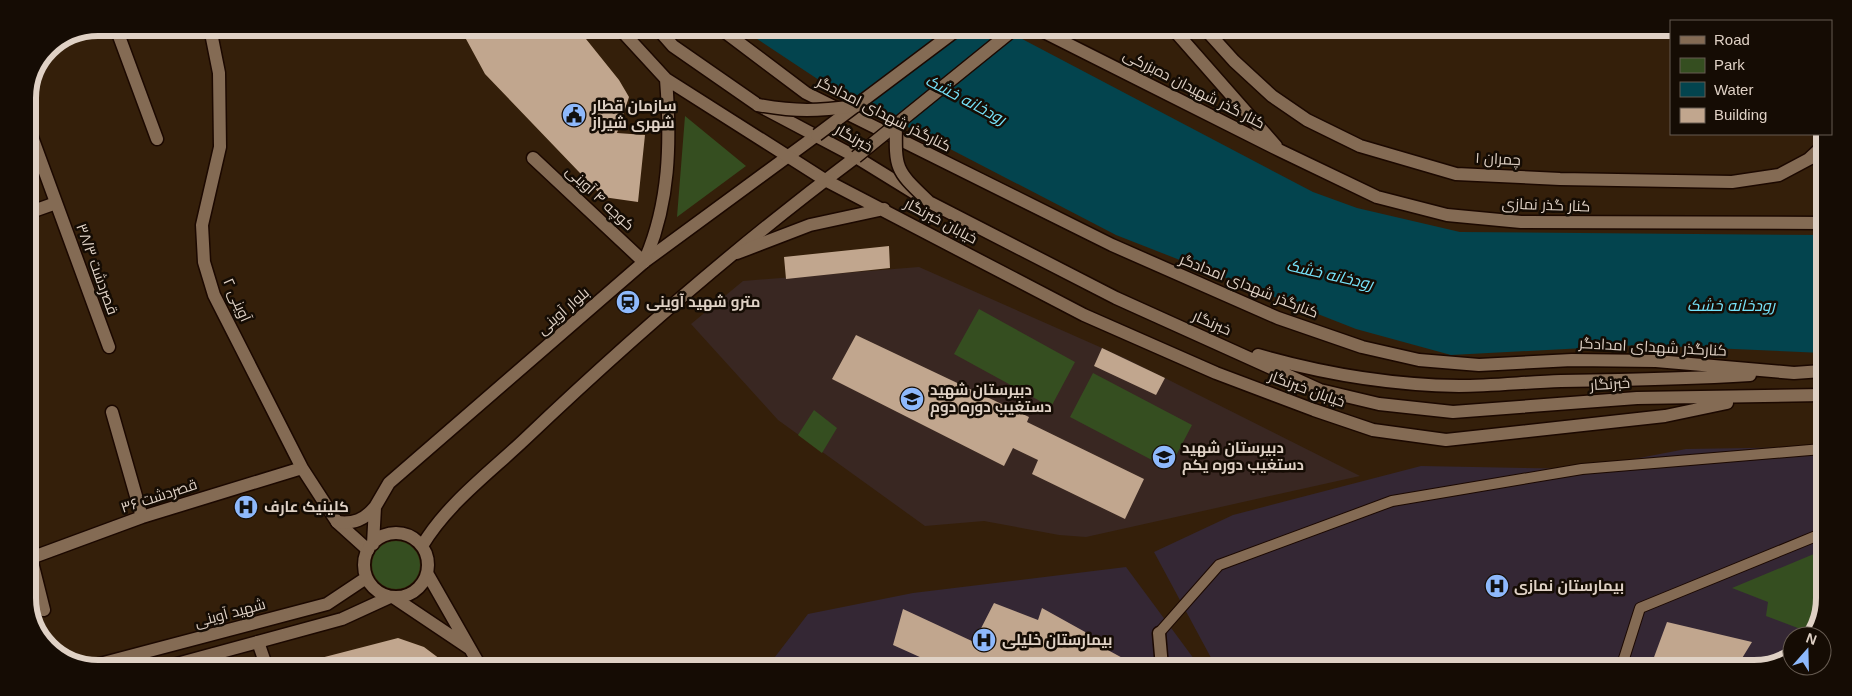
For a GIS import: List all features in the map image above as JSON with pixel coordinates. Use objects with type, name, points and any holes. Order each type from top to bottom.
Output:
[{"type":"main road","points":[[119,36],[156,139]]},
{"type":"main road","name":"۲ آوینی","points":[[212,36],[220,73],[220,147],[202,225],[204,262],[214,295],[302,468],[337,522],[370,547]]},
{"type":"main road","points":[[626,36],[666,79],[787,157],[826,180],[884,209]]},
{"type":"main road","name":"خبرنگار","points":[[664,36],[673,46],[758,104],[856,157],[929,202],[1116,298],[1320,390],[1379,404],[1453,412],[1637,398],[1816,395]]},
{"type":"main road","name":"کنارگذر شهدای امدادگر","points":[[731,36],[806,93],[1112,246],[1278,318],[1362,346],[1419,360],[1479,365],[1572,360],[1647,361],[1794,372],[1816,371]]},
{"type":"main road","name":"بلوار آوینی","points":[[370,547],[375,507],[389,482],[644,262],[950,36]]},
{"type":"main road","points":[[422,546],[446,513],[556,410],[737,253],[1006,36]]},
{"type":"main road","name":"کنار گذر شهیدان ده‌بزرکی","points":[[1052,36],[1280,151]]},
{"type":"main road","points":[[1179,36],[1280,151]]},
{"type":"main road","name":"چمران ۱","points":[[1211,36],[1234,61],[1272,96],[1307,120],[1360,146],[1456,174],[1560,179],[1732,182],[1779,175],[1809,159],[1816,153]]},
{"type":"main road","points":[[644,262],[655,238],[666,186],[669,126],[666,79]]},
{"type":"main road","points":[[758,104],[790,111],[812,112],[856,106]]},
{"type":"main road","points":[[896,125],[895,159],[902,176],[929,202]]},
{"type":"main road","name":"۳۸/۳ قصردشت","points":[[36,148],[108,347]]},
{"type":"main road","name":"کنار گذر نمازی","points":[[1280,151],[1377,197],[1447,215],[1521,222],[1816,223]]},
{"type":"main road","name":"کوچه ۴ آوینی","points":[[533,158],[644,262]]},
{"type":"main road","points":[[36,210],[56,203]]},
{"type":"main road","points":[[737,253],[810,225],[884,209]]},
{"type":"main road","name":"خیابان خبرنگار","points":[[884,209],[1084,315],[1216,373],[1373,430],[1446,440],[1665,416],[1754,397]]},
{"type":"main road","points":[[1218,344],[1312,370],[1399,383],[1460,386],[1559,381],[1664,380],[1794,372]]},
{"type":"main road","points":[[112,412],[142,517]]},
{"type":"main road","name":"۳۶ قصردشت","points":[[36,556],[142,517],[302,468]]},
{"type":"main road","points":[[337,522],[347,523],[362,519],[375,507]]},
{"type":"main road","points":[[191,660],[342,619],[391,597],[400,597],[414,592],[420,586],[427,573],[428,564],[422,546],[409,536],[394,533],[379,538],[370,547],[364,564],[366,578],[376,590],[391,597],[473,651]]},
{"type":"main road","points":[[427,573],[477,660]]},
{"type":"main road","name":"شهید آوینی","points":[[115,660],[327,604],[366,578]]},
{"type":"main road","points":[[36,583],[44,610]]},
{"type":"main road","points":[[1159,633],[1161,660]]},
{"type":"main road","points":[[258,642],[264,660]]},
{"type":"lane","points":[[1159,633],[1219,565],[1392,501],[1582,469],[1816,450]]},
{"type":"lane","points":[[1624,660],[1640,608],[1816,536]]},
{"type":"shaded area","name":"دبیرستان شهید دستغیب دوره دوم","points":[[919,267],[1127,359],[1360,476],[1086,537],[1059,535],[984,521],[925,526],[778,420],[691,324],[743,281]]},
{"type":"shaded area","name":"بیمارستان نمازی","points":[[1816,447],[1816,597],[1808,626],[1782,626],[1782,652],[1766,659],[1753,660],[1212,660],[1154,552],[1233,515],[1421,466],[1582,469],[1686,449]]},
{"type":"shaded area","name":"بیمارستان خلیلی","points":[[1126,567],[1195,660],[773,660],[808,614],[913,593]]},
{"type":"green space","points":[[685,116],[746,166],[677,217]]},
{"type":"green space","points":[[979,309],[1075,362],[1051,407],[954,354]]},
{"type":"green space","points":[[1093,373],[1192,425],[1169,469],[1070,417]]},
{"type":"green space","points":[[814,410],[837,428],[822,453],[798,435]]},
{"type":"green space","points":[[396,541],[405,543],[413,548],[418,556],[420,565],[418,574],[413,582],[405,587],[396,589],[387,587],[379,582],[374,574],[372,565],[374,556],[379,548],[387,543]]},
{"type":"green space","points":[[1816,553],[1816,597],[1808,626],[1792,626],[1766,616],[1768,602],[1732,588]]},
{"type":"water","name":"رودخانه خشک","points":[[753,36],[1016,36],[1313,192],[1357,208],[1460,232],[1816,235],[1816,353],[1641,345],[1451,355],[1356,329],[1116,235],[825,84]]},
{"type":"building","name":"سازمان قطار شهری شیراز","points":[[464,36],[584,36],[619,80],[629,97],[617,133],[645,135],[638,202],[603,197],[485,74]]},
{"type":"building","points":[[889,246],[890,268],[786,279],[784,257]]},
{"type":"building","points":[[856,335],[1029,417],[1027,422],[1144,479],[1125,519],[1032,474],[1038,460],[1013,448],[1004,466],[832,379]]},
{"type":"building","points":[[1102,348],[1165,378],[1156,395],[1094,366]]},
{"type":"building","points":[[994,603],[1038,620],[1042,608],[1087,633],[1084,637],[1126,660],[926,660],[893,645],[903,609],[974,642]]},
{"type":"building","points":[[1667,622],[1752,642],[1741,660],[1653,660]]},
{"type":"building","points":[[398,638],[424,647],[441,660],[313,660]]},
{"type":"place","name":"سازمان قطار شهری شیراز","points":[[574,115]]},
{"type":"place","name":"مترو شهید آوینی","points":[[628,302]]},
{"type":"place","name":"دبیرستان شهید دستغیب دوره دوم","points":[[912,399]]},
{"type":"place","name":"دبیرستان شهید دستغیب دوره یکم","points":[[1164,457]]},
{"type":"place","name":"کلینیک عارف","points":[[246,507]]},
{"type":"place","name":"بیمارستان نمازی","points":[[1497,586]]},
{"type":"place","name":"بیمارستان خلیلی","points":[[984,640]]}]
